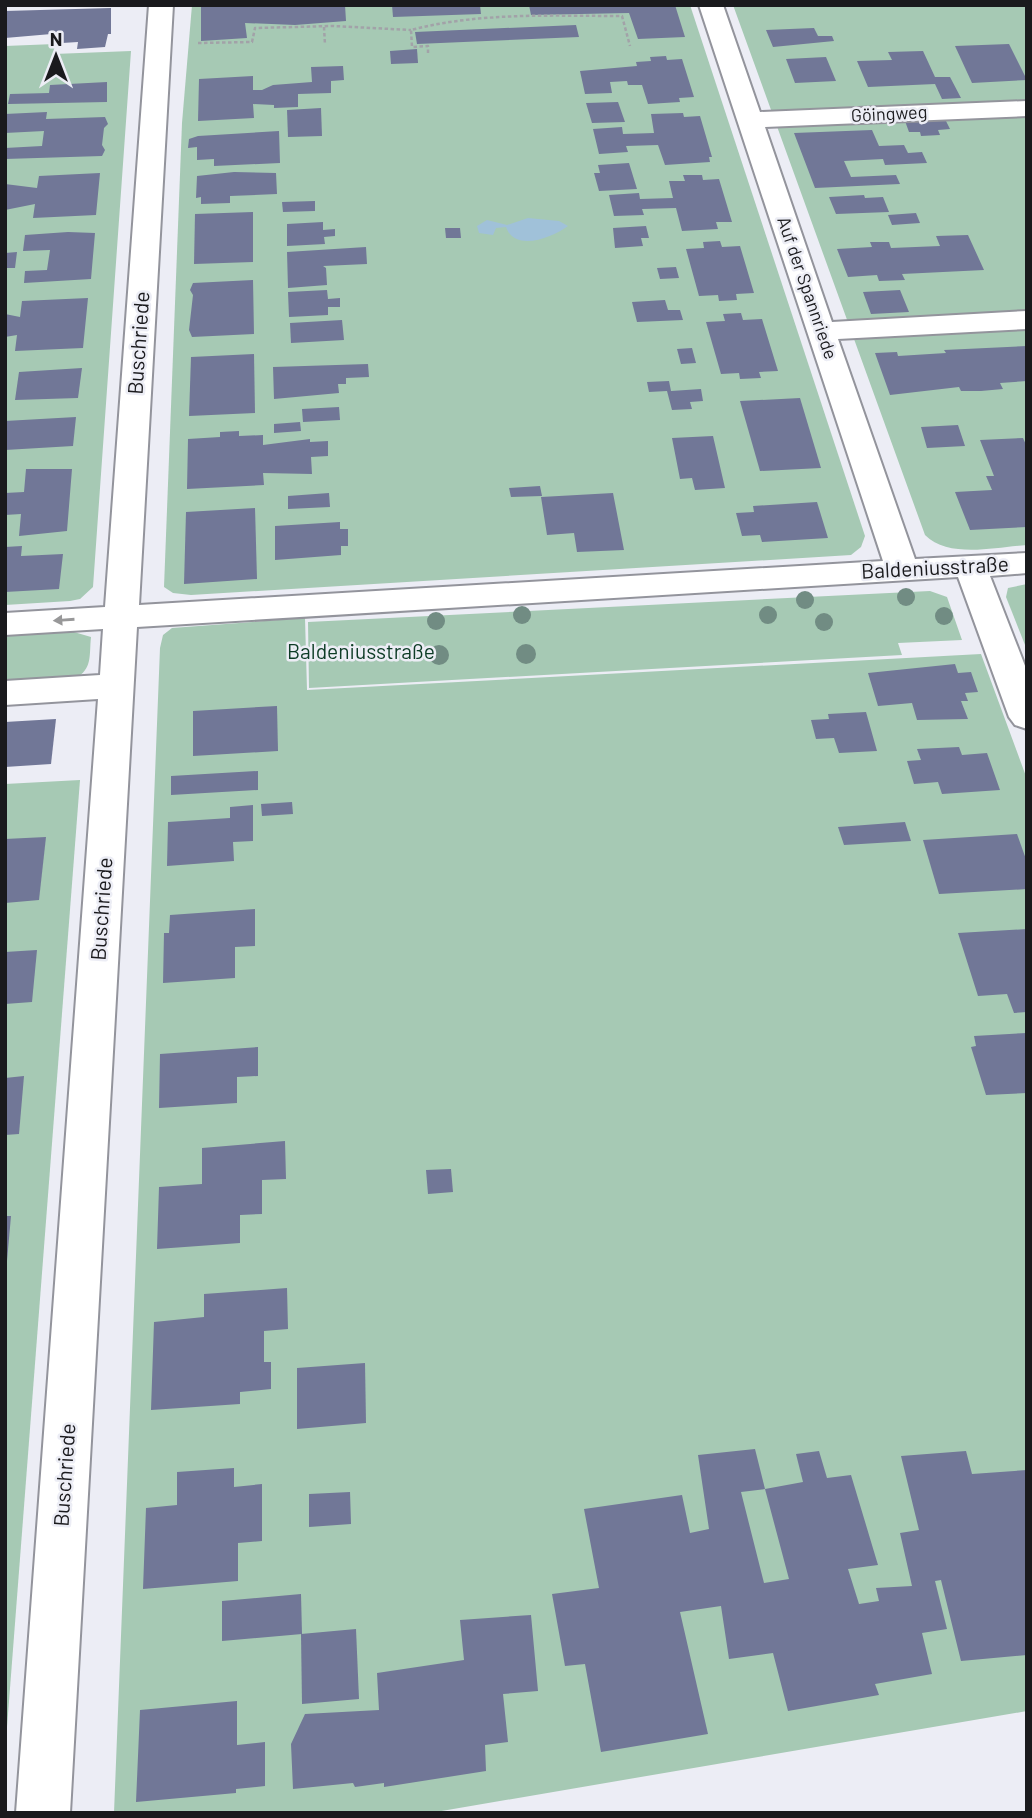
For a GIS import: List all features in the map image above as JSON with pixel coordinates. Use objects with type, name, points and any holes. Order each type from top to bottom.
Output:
[{"type":"street","name":"Buschriede","points":[[43,1813],[161,5]]},
{"type":"street","name":"Auf der Spannriede","points":[[711,5],[902,570]]},
{"type":"street","name":"Göingweg","points":[[750,120],[1027,108]]},
{"type":"street","points":[[821,331],[1027,320]]},
{"type":"street","name":"Baldeniusstraße","points":[[5,624],[1027,563]]},
{"type":"street","points":[[970,566],[1027,717]]},
{"type":"street","points":[[5,693],[117,686]]},
{"type":"path","points":[[158,45],[253,41],[255,28],[411,30],[438,21],[622,16],[630,46]]},
{"type":"path","points":[[324,27],[325,45]]},
{"type":"path","points":[[411,30],[412,47],[428,46],[428,53]]},
{"type":"green space","points":[[192,5],[690,5],[865,536],[861,547],[851,555],[191,595],[173,593],[164,587],[182,123]]},
{"type":"green space","points":[[733,5],[1027,5],[1027,545],[960,549],[947,547],[925,535]]},
{"type":"green space","points":[[55,44],[54,54],[131,51],[93,587],[80,599],[5,605],[5,46]]},
{"type":"green space","points":[[1027,584],[1027,650],[1006,597],[1008,588]]},
{"type":"green space","name":"Baldeniusstraße","points":[[930,591],[947,597],[962,640],[898,643],[902,655],[309,688],[308,622]]},
{"type":"green space","points":[[305,618],[307,690],[981,654],[1027,779],[1027,1711],[430,1813],[114,1813],[160,648],[163,635],[172,628]]},
{"type":"green space","points":[[67,630],[91,637],[89,661],[81,675],[75,678],[5,682],[5,633]]},
{"type":"green space","points":[[80,780],[5,1753],[5,784]]},
{"type":"water","points":[[528,218],[559,221],[568,226],[544,238],[526,241],[511,235],[506,227],[496,228],[493,235],[479,233],[477,226],[487,220],[507,225]]},
{"type":"building","points":[[201,5],[345,5],[346,21],[295,25],[245,23],[247,38],[201,41]]},
{"type":"building","points":[[392,5],[480,5],[481,14],[393,17]]},
{"type":"building","points":[[529,5],[675,5],[685,37],[638,39],[629,13],[531,15]]},
{"type":"building","points":[[111,8],[111,34],[108,34],[105,47],[77,49],[78,42],[62,43],[63,33],[5,38],[5,11]]},
{"type":"building","points":[[576,25],[579,37],[417,44],[415,32]]},
{"type":"building","points":[[814,28],[818,36],[832,36],[834,41],[773,47],[766,30]]},
{"type":"building","points":[[1009,44],[1027,80],[972,83],[955,46]]},
{"type":"building","points":[[417,49],[418,63],[391,64],[390,51]]},
{"type":"building","points":[[923,51],[935,77],[950,77],[961,98],[942,99],[935,84],[868,87],[857,61],[892,60],[888,52]]},
{"type":"building","points":[[666,56],[667,60],[682,59],[694,97],[679,98],[680,102],[648,104],[642,85],[628,85],[627,81],[610,82],[612,93],[585,94],[580,71],[637,66],[636,62],[651,61],[650,57]]},
{"type":"building","points":[[826,57],[836,81],[795,83],[786,59]]},
{"type":"building","points":[[343,66],[344,80],[331,81],[331,93],[298,94],[298,107],[274,108],[274,105],[253,104],[254,118],[198,121],[199,79],[253,76],[253,90],[262,90],[273,85],[312,82],[311,67]]},
{"type":"building","points":[[107,82],[107,102],[8,104],[10,94],[49,93],[50,85]]},
{"type":"building","points":[[618,102],[625,122],[592,123],[586,103]]},
{"type":"building","points":[[321,108],[322,136],[288,137],[287,110]]},
{"type":"building","points":[[47,112],[46,119],[105,117],[108,124],[104,128],[102,145],[105,150],[102,156],[5,159],[5,148],[42,146],[44,131],[5,133],[5,114]]},
{"type":"building","points":[[683,113],[684,117],[700,116],[712,157],[709,157],[710,162],[665,165],[658,145],[626,146],[628,152],[599,154],[593,129],[622,127],[623,134],[654,133],[651,114]]},
{"type":"building","points":[[945,119],[950,129],[938,130],[940,135],[921,136],[920,132],[909,132],[905,121]]},
{"type":"building","points":[[872,130],[879,146],[904,145],[908,153],[922,152],[927,163],[885,165],[883,159],[844,161],[851,177],[896,175],[900,184],[815,188],[794,133]]},
{"type":"building","points":[[279,131],[280,163],[214,166],[214,159],[197,160],[197,147],[188,148],[189,139],[198,136]]},
{"type":"building","points":[[629,163],[637,189],[599,191],[594,173],[600,173],[598,165]]},
{"type":"building","points":[[234,172],[276,173],[277,194],[230,196],[230,203],[201,204],[201,197],[196,198],[197,176]]},
{"type":"building","points":[[100,173],[96,215],[33,218],[35,204],[5,210],[5,184],[37,188],[39,176]]},
{"type":"building","points":[[683,175],[702,175],[703,180],[719,179],[732,222],[716,222],[718,229],[682,231],[676,208],[642,209],[644,215],[614,216],[609,195],[639,193],[640,199],[673,198],[669,181],[685,181]]},
{"type":"building","points":[[864,195],[865,198],[883,197],[889,212],[836,214],[829,197]]},
{"type":"building","points":[[315,201],[315,211],[283,212],[282,202]]},
{"type":"building","points":[[253,212],[253,262],[194,264],[195,214]]},
{"type":"building","points":[[916,213],[920,223],[892,225],[888,215]]},
{"type":"building","points":[[323,222],[323,230],[335,229],[335,236],[324,237],[325,244],[287,246],[287,224]]},
{"type":"building","points":[[646,226],[649,238],[641,238],[643,246],[615,248],[613,228]]},
{"type":"building","points":[[445,228],[460,228],[461,238],[446,238]]},
{"type":"building","points":[[95,233],[91,279],[24,283],[25,271],[47,270],[50,250],[23,251],[25,235]]},
{"type":"building","points":[[968,235],[984,270],[902,274],[905,280],[879,281],[877,275],[848,277],[837,249],[872,247],[870,242],[889,242],[891,248],[940,246],[936,236]]},
{"type":"building","points":[[720,241],[722,247],[740,246],[754,293],[736,294],[737,300],[719,301],[718,295],[699,296],[686,249],[704,248],[703,242]]},
{"type":"building","points":[[366,247],[367,264],[323,266],[326,268],[327,285],[288,288],[287,252]]},
{"type":"building","points":[[17,252],[15,268],[5,268],[5,253]]},
{"type":"building","points":[[676,267],[679,278],[660,279],[657,268]]},
{"type":"building","points":[[253,280],[254,334],[192,337],[189,330],[193,295],[190,290],[193,283]]},
{"type":"building","points":[[327,290],[328,299],[340,298],[340,307],[328,307],[328,315],[289,317],[288,292]]},
{"type":"building","points":[[900,290],[909,312],[871,314],[863,292]]},
{"type":"building","points":[[88,298],[83,348],[15,351],[17,335],[5,337],[5,314],[20,317],[22,301]]},
{"type":"building","points":[[665,300],[668,310],[680,310],[683,320],[637,322],[632,302]]},
{"type":"building","points":[[741,313],[743,320],[762,319],[778,371],[759,372],[761,378],[740,379],[739,373],[721,374],[706,322],[725,321],[723,314]]},
{"type":"building","points":[[342,320],[344,340],[291,343],[290,323]]},
{"type":"building","points":[[1027,346],[1027,381],[1000,383],[1003,389],[981,391],[961,391],[959,387],[890,395],[875,353],[897,352],[898,356],[946,353],[944,350]]},
{"type":"building","points":[[692,348],[696,363],[681,364],[677,349]]},
{"type":"building","points":[[254,354],[255,413],[189,416],[191,357]]},
{"type":"building","points":[[368,364],[369,377],[346,378],[346,384],[338,384],[339,393],[274,399],[273,367]]},
{"type":"building","points":[[82,368],[78,398],[15,400],[19,372]]},
{"type":"building","points":[[669,381],[671,391],[701,389],[703,401],[690,402],[692,409],[672,410],[667,391],[649,392],[647,382]]},
{"type":"building","points":[[800,398],[821,468],[760,471],[740,401]]},
{"type":"building","points":[[339,407],[340,420],[303,422],[302,409]]},
{"type":"building","points":[[76,417],[73,446],[5,450],[5,421]]},
{"type":"building","points":[[300,422],[301,431],[274,433],[274,424]]},
{"type":"building","points":[[958,425],[965,446],[927,448],[921,427]]},
{"type":"building","points":[[239,431],[239,436],[263,435],[263,445],[310,439],[310,442],[328,441],[328,456],[311,457],[312,474],[263,473],[264,485],[187,489],[188,439],[220,437],[220,432]]},
{"type":"building","points":[[713,436],[725,488],[695,490],[692,478],[680,479],[672,438]]},
{"type":"building","points":[[1023,438],[1027,447],[1027,527],[970,530],[955,492],[992,490],[986,476],[994,476],[980,440]]},
{"type":"building","points":[[26,469],[72,469],[67,531],[19,536],[21,514],[5,515],[5,493],[24,492]]},
{"type":"building","points":[[540,486],[542,496],[511,497],[509,488]]},
{"type":"building","points":[[329,493],[330,507],[288,509],[288,496]]},
{"type":"building","points":[[613,493],[624,550],[577,552],[574,533],[547,535],[541,497]]},
{"type":"building","points":[[817,502],[828,538],[762,542],[760,535],[742,536],[736,513],[754,512],[753,506]]},
{"type":"building","points":[[255,508],[257,579],[184,584],[186,512]]},
{"type":"building","points":[[340,522],[340,529],[348,529],[348,546],[341,546],[341,555],[275,560],[275,526]]},
{"type":"building","points":[[22,546],[21,556],[63,554],[59,589],[5,592],[5,547]]},
{"type":"building","points":[[955,664],[958,673],[971,672],[978,692],[965,693],[968,701],[961,701],[968,719],[917,720],[912,703],[878,706],[868,673]]},
{"type":"building","points":[[277,706],[278,751],[193,756],[193,711]]},
{"type":"building","points":[[866,712],[877,751],[839,753],[834,738],[816,739],[811,720],[829,719],[828,714]]},
{"type":"building","points":[[56,719],[51,764],[5,767],[5,722]]},
{"type":"building","points":[[959,747],[962,755],[987,753],[1000,790],[942,794],[938,782],[914,784],[907,761],[921,760],[917,749]]},
{"type":"building","points":[[258,771],[258,790],[171,795],[171,776]]},
{"type":"building","points":[[292,802],[293,814],[262,816],[261,804]]},
{"type":"building","points":[[253,805],[253,841],[233,842],[234,861],[167,866],[168,822],[230,818],[230,807]]},
{"type":"building","points":[[905,822],[911,841],[844,845],[838,827]]},
{"type":"building","points":[[1017,834],[1027,862],[1027,889],[939,894],[923,840]]},
{"type":"building","points":[[46,837],[39,900],[5,903],[5,839]]},
{"type":"building","points":[[255,909],[255,946],[235,947],[235,978],[163,983],[164,933],[169,933],[170,915]]},
{"type":"building","points":[[1027,929],[1027,1012],[1014,1013],[1007,994],[978,996],[958,933]]},
{"type":"building","points":[[37,950],[32,1002],[5,1004],[5,952]]},
{"type":"building","points":[[1027,1033],[1027,1093],[986,1095],[971,1047],[976,1046],[974,1036]]},
{"type":"building","points":[[258,1047],[258,1076],[237,1077],[237,1103],[159,1108],[160,1054]]},
{"type":"building","points":[[24,1076],[19,1134],[5,1135],[5,1078]]},
{"type":"building","points":[[285,1141],[286,1179],[262,1180],[262,1214],[240,1215],[240,1243],[157,1249],[159,1187],[202,1184],[202,1148]]},
{"type":"building","points":[[451,1169],[453,1192],[428,1194],[426,1170]]},
{"type":"building","points":[[5,1216],[11,1216],[7,1261],[5,1261]]},
{"type":"building","points":[[287,1288],[288,1329],[264,1331],[264,1362],[271,1362],[271,1389],[240,1392],[240,1404],[151,1410],[154,1322],[204,1317],[204,1294]]},
{"type":"building","points":[[365,1363],[366,1423],[297,1429],[297,1368]]},
{"type":"building","points":[[755,1449],[765,1489],[803,1482],[796,1454],[819,1451],[827,1478],[851,1475],[878,1565],[848,1569],[859,1604],[879,1601],[876,1588],[912,1586],[900,1533],[919,1530],[901,1456],[966,1451],[972,1474],[1027,1470],[1027,1655],[961,1661],[941,1580],[935,1581],[947,1629],[922,1633],[932,1674],[875,1684],[879,1695],[788,1711],[773,1653],[729,1659],[721,1606],[680,1612],[708,1734],[601,1752],[585,1664],[565,1666],[552,1594],[599,1588],[584,1509],[682,1495],[690,1533],[709,1529],[698,1455]],"holes":[[[765,1489],[789,1579],[764,1583],[741,1492]]]},
{"type":"building","points":[[234,1468],[234,1487],[262,1484],[262,1541],[238,1543],[238,1581],[143,1589],[146,1508],[177,1505],[177,1472]]},
{"type":"building","points":[[350,1492],[351,1524],[309,1527],[309,1494]]},
{"type":"building","points":[[301,1594],[302,1634],[222,1641],[222,1601]]},
{"type":"building","points":[[531,1615],[538,1691],[503,1694],[508,1742],[485,1745],[486,1771],[384,1787],[384,1783],[355,1787],[353,1783],[293,1789],[291,1744],[305,1714],[379,1710],[377,1673],[464,1660],[460,1620]]},
{"type":"building","points":[[356,1629],[359,1699],[302,1704],[301,1634]]},
{"type":"building","points":[[237,1701],[237,1745],[265,1742],[265,1786],[236,1789],[236,1793],[136,1802],[140,1710]]}]
